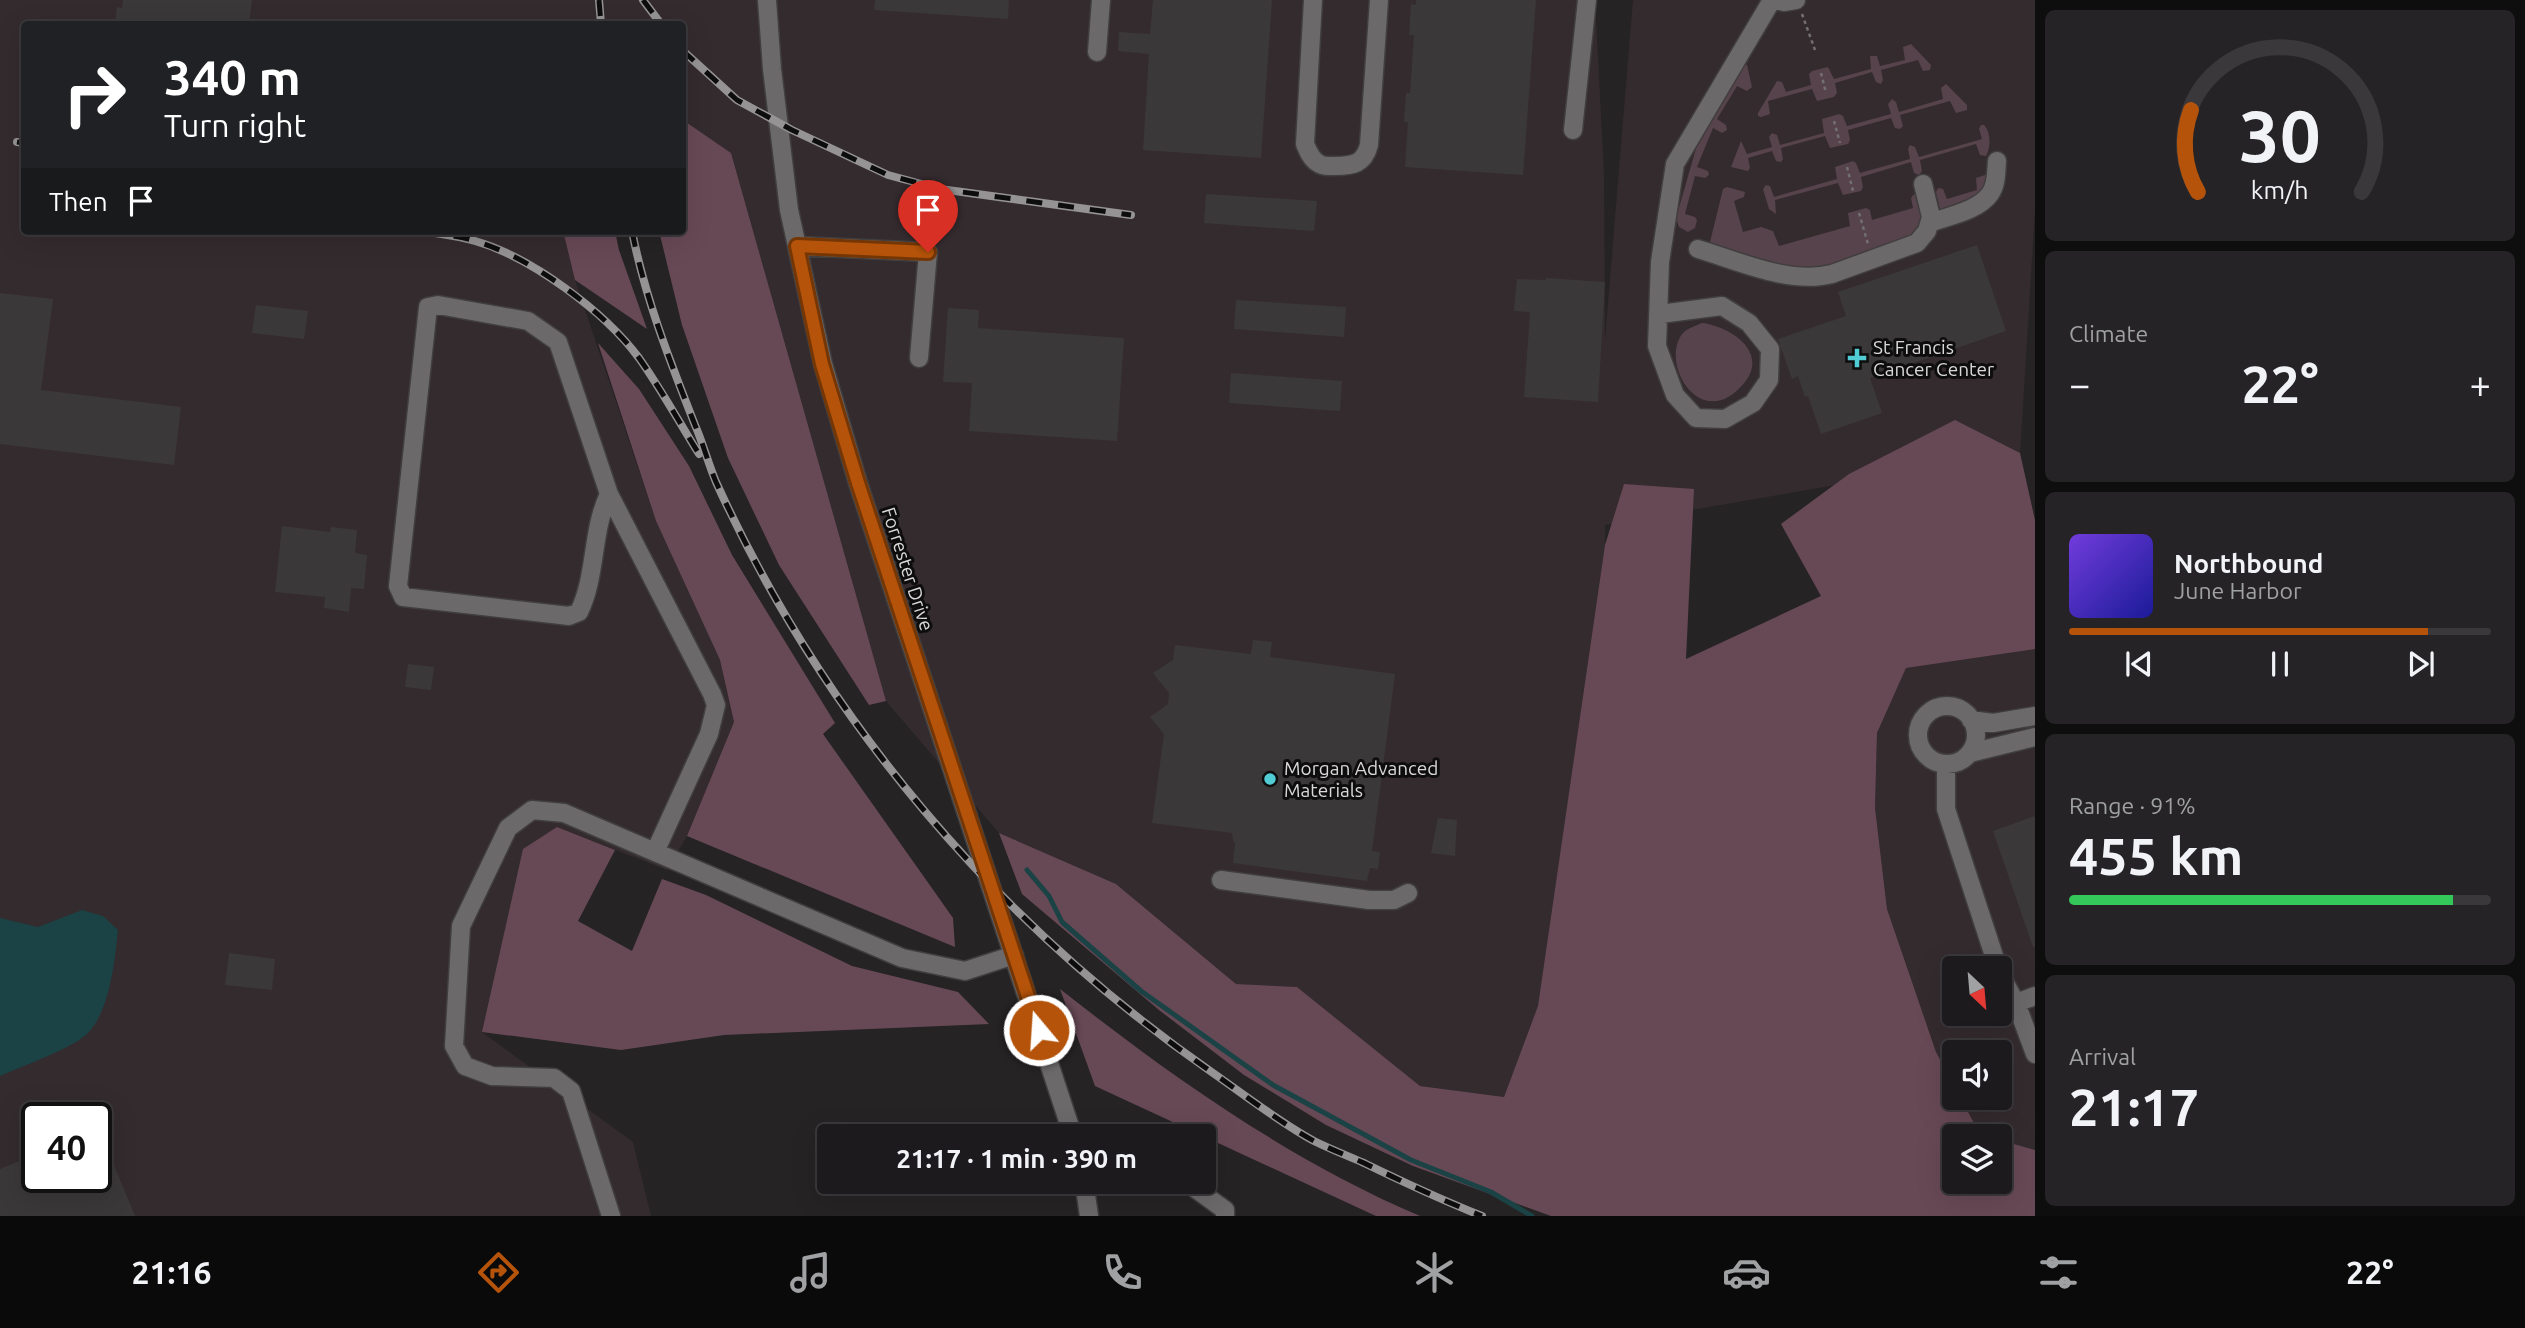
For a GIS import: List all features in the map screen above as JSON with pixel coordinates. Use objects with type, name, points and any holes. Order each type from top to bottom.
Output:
[{"type":"street","points":[[767,0],[778,0]]},
{"type":"street","name":"Forrester Drive","points":[[767,0],[789,210],[822,364],[858,483],[1069,1124]]},
{"type":"street","points":[[1097,52],[1101,0]]},
{"type":"street","points":[[1313,0],[1305,144],[1308,153],[1317,163],[1324,166],[1351,166],[1366,155],[1369,145],[1379,0]]},
{"type":"street","points":[[1573,130],[1587,0]]},
{"type":"street","points":[[1660,314],[1722,306],[1749,323],[1770,349],[1769,380],[1753,403],[1725,419],[1696,418],[1675,395],[1657,346],[1660,262],[1675,164],[1774,0],[1799,6]]},
{"type":"street","points":[[1930,223],[1979,204],[1991,194],[1997,161]]},
{"type":"street","points":[[1698,249],[1791,276],[1820,277],[1917,243],[1927,231],[1931,217],[1923,184]]},
{"type":"street","points":[[797,246],[928,252],[919,358]]},
{"type":"street","points":[[609,494],[600,513],[586,598],[579,612],[569,616],[403,597],[398,586],[428,306],[438,305],[528,321],[558,342],[609,494],[702,672],[716,705],[709,734],[655,852]]},
{"type":"street","points":[[1970,753],[1976,737],[1966,713],[1951,706],[1936,708],[1924,718],[1918,730],[1919,744],[1930,759],[1946,764],[1955,763],[1970,753],[2035,737]]},
{"type":"street","points":[[1971,720],[1993,723],[2035,716]]},
{"type":"street","points":[[1946,764],[1946,809],[1994,956]]},
{"type":"street","points":[[611,1216],[571,1091],[554,1078],[492,1076],[465,1066],[454,1046],[461,926],[508,828],[532,810],[564,813],[902,958],[965,971],[1014,955]]},
{"type":"street","points":[[1221,880],[1369,900],[1394,900],[1408,894]]},
{"type":"street","points":[[2012,996],[2035,1054]]},
{"type":"street","points":[[2016,1003],[2035,996]]},
{"type":"street","points":[[1086,1194],[1089,1216]]},
{"type":"street","points":[[1203,1194],[1225,1210],[1225,1216]]},
{"type":"path","points":[[1799,6],[1815,50]]},
{"type":"path","points":[[1821,73],[1826,93]]},
{"type":"path","points":[[1834,121],[1840,143]]},
{"type":"path","points":[[1847,167],[1853,191]]},
{"type":"path","points":[[1859,213],[1871,254]]},
{"type":"shaded area","points":[[0,0],[1595,0],[1604,174],[1605,340],[1633,0],[2035,0],[2035,210],[2020,453],[1605,525],[1605,545],[1538,1007],[1504,1097],[1420,1086],[1297,987],[1236,984],[1116,884],[999,833],[886,701],[731,153],[686,122],[686,21],[21,21],[21,235],[564,235],[575,280],[656,521],[720,660],[734,722],[687,836],[667,870],[557,827],[482,1032],[633,1142],[651,1216],[0,1216]]},
{"type":"shaded area","points":[[1911,44],[1931,65],[1930,70],[1923,71],[1918,60],[1881,70],[1881,84],[1876,82],[1872,72],[1835,83],[1837,93],[1834,97],[1817,101],[1812,89],[1768,101],[1770,114],[1758,116],[1777,81],[1782,82],[1786,92],[1811,85],[1809,74],[1812,71],[1828,67],[1834,79],[1871,69],[1870,56],[1877,56],[1880,66],[1905,60],[1903,47]]},
{"type":"shaded area","points":[[1744,63],[1747,65],[1752,87],[1747,91],[1737,86],[1717,119],[1726,125],[1727,130],[1722,133],[1713,128],[1697,167],[1708,171],[1709,175],[1705,178],[1695,176],[1685,214],[1697,220],[1695,228],[1688,232],[1679,227],[1676,218],[1699,138]]},
{"type":"shaded area","points":[[1946,84],[1967,105],[1967,110],[1956,113],[1950,101],[1900,115],[1903,126],[1900,129],[1895,128],[1891,118],[1848,130],[1848,144],[1830,148],[1825,136],[1781,148],[1781,162],[1776,161],[1772,151],[1748,158],[1748,171],[1731,167],[1741,141],[1747,154],[1772,147],[1769,137],[1772,133],[1777,135],[1780,145],[1824,133],[1822,119],[1839,114],[1843,116],[1847,126],[1891,114],[1888,104],[1892,99],[1899,112],[1943,99],[1941,88]]},
{"type":"shaded area","points":[[686,122],[731,153],[886,701],[869,705],[779,565],[728,458],[682,325],[660,235],[686,235]]},
{"type":"shaded area","points":[[1981,125],[1986,128],[1990,140],[1986,156],[1980,155],[1976,144],[1920,160],[1922,171],[1919,175],[1914,173],[1911,162],[1861,177],[1861,191],[1843,195],[1838,183],[1775,200],[1776,214],[1769,209],[1763,189],[1766,185],[1770,186],[1774,197],[1837,179],[1835,167],[1853,161],[1860,173],[1910,159],[1910,145],[1915,147],[1919,157],[1982,139],[1979,129]]},
{"type":"shaded area","points":[[1988,174],[1985,194],[1942,212],[1940,210],[1936,192],[1938,188],[1943,189],[1947,199],[1977,190],[1976,178]]},
{"type":"shaded area","points":[[1727,187],[1745,192],[1744,197],[1734,201],[1743,232],[1761,227],[1773,231],[1779,246],[1850,226],[1848,213],[1866,208],[1870,210],[1872,220],[1913,208],[1911,198],[1914,194],[1918,197],[1920,219],[1908,238],[1847,262],[1813,269],[1784,266],[1711,245],[1723,189]]},
{"type":"shaded area","points":[[564,235],[616,235],[647,329],[575,280]]},
{"type":"shaded area","points":[[1702,323],[1734,335],[1743,342],[1752,360],[1751,371],[1745,382],[1729,397],[1714,401],[1700,398],[1688,389],[1680,376],[1676,361],[1677,346],[1683,333]]},
{"type":"shaded area","points":[[598,343],[639,389],[689,466],[732,555],[835,723],[823,734],[953,918],[955,947],[687,836],[734,722],[720,660],[656,521]]},
{"type":"shaded area","points":[[1955,420],[2020,453],[2035,520],[2035,649],[1906,668],[1877,733],[1875,808],[1887,909],[1942,1063],[1942,1110],[1967,1110],[1975,1124],[1942,1124],[1942,1194],[2012,1194],[2012,1143],[2035,1150],[2035,1216],[1551,1216],[1413,1166],[1326,1125],[1244,1075],[1159,1010],[1022,894],[999,833],[1116,884],[1236,984],[1297,987],[1420,1086],[1504,1097],[1538,1006],[1605,545],[1624,484],[1694,489],[1686,659],[1821,596],[1781,524],[1849,474]]},
{"type":"shaded area","points":[[2035,649],[2035,1150],[2012,1143],[2012,1124],[1975,1124],[1967,1110],[2012,1110],[2012,1040],[1942,1040],[1942,1063],[1936,1052],[1887,909],[1875,808],[1877,733],[1906,668]]},
{"type":"shaded area","points":[[557,827],[615,850],[578,921],[632,951],[662,879],[706,895],[852,966],[958,992],[989,1024],[724,1035],[621,1050],[482,1032],[523,849]]},
{"type":"shaded area","points":[[1060,989],[1145,1054],[1278,1143],[1372,1194],[1420,1216],[1376,1216],[1216,1142],[1216,1124],[1177,1124],[1095,1086]]},
{"type":"water","points":[[82,910],[103,916],[118,930],[110,984],[102,1011],[81,1039],[0,1076],[0,918],[38,927]]},
{"type":"building","points":[[123,0],[252,0],[249,21],[115,21],[117,7],[122,8]]},
{"type":"building","points":[[875,0],[1009,0],[1008,19],[874,10]]},
{"type":"building","points":[[1153,0],[1272,0],[1261,158],[1143,150],[1149,54],[1118,51],[1119,32],[1150,34]]},
{"type":"building","points":[[1416,0],[1536,0],[1523,175],[1405,167],[1408,122],[1404,122],[1406,93],[1410,93],[1414,35],[1409,35],[1411,4],[1416,5]]},
{"type":"building","points":[[1206,194],[1317,201],[1314,231],[1204,223]]},
{"type":"building","name":"St Francis Cancer Center","points":[[1977,245],[2006,331],[1870,378],[1882,413],[1821,434],[1808,396],[1805,397],[1798,376],[1792,379],[1778,339],[1846,316],[1838,292]]},
{"type":"building","points":[[1517,279],[1605,282],[1598,402],[1524,397],[1530,312],[1514,311]]},
{"type":"building","points":[[0,293],[53,299],[41,390],[181,407],[174,465],[0,444]]},
{"type":"building","points":[[1236,300],[1346,307],[1344,337],[1234,329]]},
{"type":"building","points":[[256,305],[308,311],[304,339],[252,333]]},
{"type":"building","points":[[948,308],[979,310],[978,328],[1124,338],[1117,441],[969,431],[972,383],[943,382]]},
{"type":"building","points":[[1231,373],[1342,381],[1340,411],[1229,403]]},
{"type":"building","points":[[282,526],[330,532],[331,527],[357,530],[355,553],[367,555],[364,589],[351,588],[349,612],[324,608],[325,597],[275,592]]},
{"type":"building","name":"Morgan Advanced Materials","points":[[1253,640],[1272,642],[1270,657],[1395,674],[1372,851],[1380,852],[1378,869],[1370,868],[1367,881],[1233,863],[1235,843],[1232,833],[1152,823],[1164,734],[1150,717],[1168,704],[1169,693],[1153,673],[1173,660],[1175,645],[1251,654]]},
{"type":"building","points":[[408,664],[434,667],[431,690],[405,687]]},
{"type":"building","points":[[2035,816],[2035,946],[2033,947],[1993,831]]},
{"type":"building","points":[[1438,818],[1457,820],[1455,856],[1431,853]]},
{"type":"building","points":[[229,953],[275,959],[272,990],[225,985]]},
{"type":"building","points":[[21,1160],[21,1193],[112,1193],[112,1161],[135,1216],[0,1216],[0,1169]]},
{"type":"waterway","points":[[1027,870],[1049,896],[1062,922],[1141,991],[1273,1085],[1411,1160],[1491,1192],[1532,1216]]},
{"type":"railway","points":[[599,0],[601,21]]},
{"type":"railway","points":[[643,0],[659,21]]},
{"type":"railway","points":[[686,54],[737,100],[792,130],[888,175],[940,189],[1131,215]]},
{"type":"railway","points":[[17,142],[21,143]]},
{"type":"railway","points":[[446,235],[469,239],[519,259],[565,288],[606,322],[639,358],[699,454]]},
{"type":"railway","points":[[633,235],[659,329],[713,475],[760,570],[809,654],[864,734],[924,811],[990,883],[1060,951],[1134,1015],[1213,1073],[1314,1141],[1482,1216]]},
{"type":"place","name":"St Francis Cancer Center","points":[[1857,358]]},
{"type":"place","name":"Morgan Advanced Materials","points":[[1270,779]]},
{"type":"route","points":[[928,252],[797,246],[822,364],[858,483],[1039,1030]]}]
